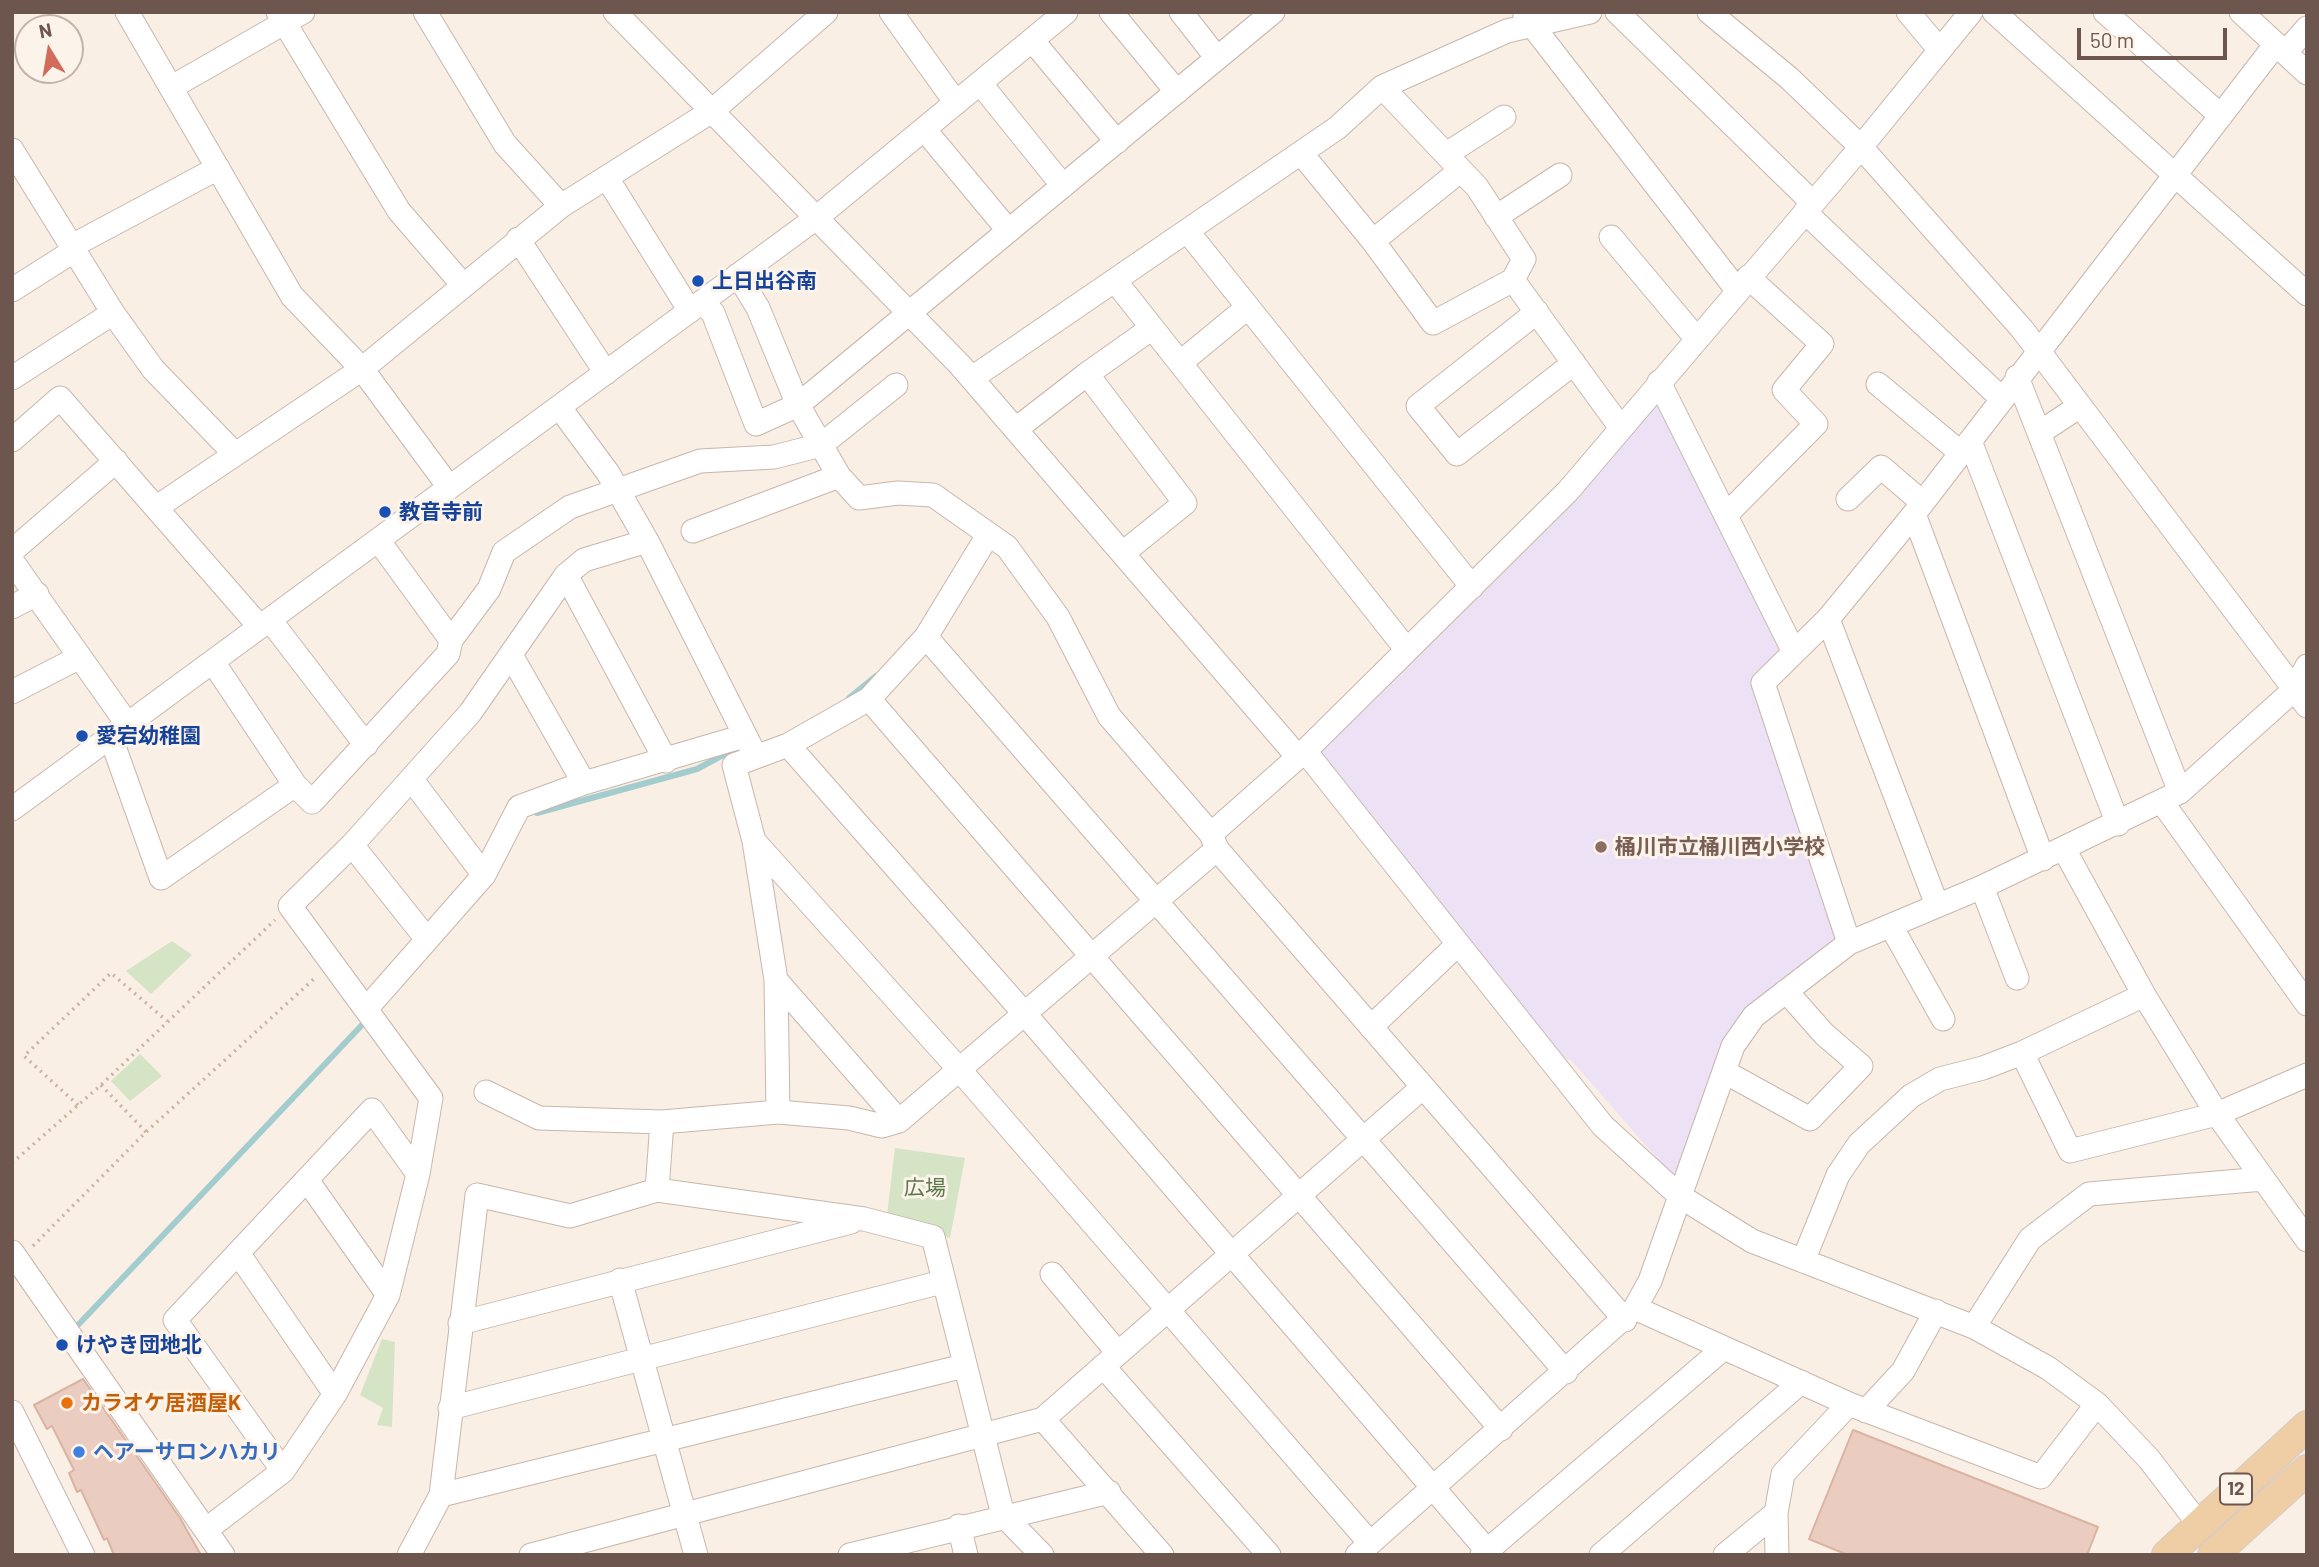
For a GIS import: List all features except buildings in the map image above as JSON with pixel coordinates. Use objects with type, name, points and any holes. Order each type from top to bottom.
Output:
[{"type":"main road","name":"12","points":[[2167,1555],[2198,1523],[2307,1426]]},
{"type":"main road","name":"12","points":[[2214,1554],[2307,1470]]},
{"type":"street","points":[[127,12],[292,296],[362,369],[449,487]]},
{"type":"street","points":[[425,12],[505,144],[561,206]]},
{"type":"street","points":[[615,12],[972,378],[1302,754],[1603,1126],[1681,1197],[1752,1241],[1974,1327],[2048,1368],[2097,1404],[2149,1459],[2198,1523]]},
{"type":"street","points":[[157,507],[362,369],[561,206],[712,111],[826,12]]},
{"type":"street","points":[[891,12],[956,103]]},
{"type":"street","points":[[12,808],[816,218],[1066,12]]},
{"type":"street","points":[[1111,12],[1177,92]]},
{"type":"street","points":[[1181,12],[1217,58]]},
{"type":"street","points":[[607,178],[696,306],[713,313],[756,424],[798,405],[1273,12]]},
{"type":"street","points":[[972,378],[1116,282],[1337,128],[1382,87],[1507,31],[1527,19],[1590,12]]},
{"type":"street","points":[[1617,12],[1809,208],[2002,399]]},
{"type":"street","points":[[1709,12],[1789,78],[1861,147],[2039,352],[2301,698]]},
{"type":"street","points":[[1909,12],[1939,50]]},
{"type":"street","points":[[486,1092],[539,1118],[662,1122],[778,1112],[849,1118],[881,1126],[899,1121],[1156,901],[1568,491],[1861,147],[1971,12]]},
{"type":"street","points":[[1994,12],[2307,293]]},
{"type":"street","points":[[2105,12],[2221,116]]},
{"type":"street","points":[[2241,12],[2307,73]]},
{"type":"street","points":[[172,87],[288,16],[399,211],[463,285]]},
{"type":"street","points":[[1527,19],[1742,284],[1822,344],[1784,390],[1816,424],[1726,515]]},
{"type":"street","points":[[1849,943],[1763,683],[1793,650],[1828,619],[1918,508],[2221,116],[2281,49],[2307,28]]},
{"type":"street","points":[[1032,40],[1117,142]]},
{"type":"street","points":[[980,83],[1063,186]]},
{"type":"street","points":[[1301,153],[1373,240],[1433,323],[1513,280],[1524,259],[1496,217],[1454,162],[1382,87]]},
{"type":"street","points":[[1373,240],[1504,117]]},
{"type":"street","points":[[924,130],[1009,230]]},
{"type":"street","points":[[15,159],[113,313],[153,369],[234,453]]},
{"type":"street","points":[[12,290],[73,248],[218,168]]},
{"type":"street","points":[[1496,217],[1560,174]]},
{"type":"street","points":[[1188,232],[1472,587]]},
{"type":"street","points":[[1611,237],[1696,338]]},
{"type":"street","points":[[518,239],[606,373]]},
{"type":"street","points":[[738,275],[758,307],[798,405],[839,476],[859,498],[898,493],[933,495],[1007,547],[1058,617],[1110,716],[1423,1087],[1630,1314],[1724,1348],[1858,1407],[2041,1477],[2097,1404]]},
{"type":"street","points":[[1513,280],[1621,428]]},
{"type":"street","points":[[1116,282],[1407,650]]},
{"type":"street","points":[[1180,363],[1248,307]]},
{"type":"street","points":[[1537,312],[1418,406],[1457,454],[1574,363]]},
{"type":"street","points":[[12,378],[113,313]]},
{"type":"street","points":[[1016,429],[1152,328]]},
{"type":"street","points":[[1087,374],[1185,503],[1123,553]]},
{"type":"street","points":[[2017,377],[2171,797],[2307,1004]]},
{"type":"street","points":[[1659,382],[1793,650]]},
{"type":"street","points":[[1878,384],[1966,447],[2118,824]]},
{"type":"street","points":[[213,663],[295,785],[312,802],[448,654],[451,640],[489,589],[504,552],[570,507],[617,488],[700,461],[774,457],[821,445],[896,385]]},
{"type":"street","points":[[12,440],[60,398],[265,623],[366,746]]},
{"type":"street","points":[[2039,433],[2080,406]]},
{"type":"street","points":[[560,408],[617,488],[647,541],[750,746]]},
{"type":"street","points":[[12,551],[116,461]]},
{"type":"street","points":[[1848,499],[1881,467],[1918,508],[2043,859]]},
{"type":"street","points":[[693,531],[839,476]]},
{"type":"street","points":[[367,1008],[484,875],[519,807],[584,783],[666,761],[750,746],[788,745],[869,699],[926,637],[988,535]]},
{"type":"street","points":[[378,540],[451,640]]},
{"type":"street","points":[[207,1529],[283,1471],[335,1394],[388,1295],[418,1174],[431,1098],[290,906],[352,845],[470,713],[566,575],[584,560],[647,541]]},
{"type":"street","points":[[12,561],[80,657],[119,732],[161,878],[295,785]]},
{"type":"street","points":[[566,575],[666,761]]},
{"type":"street","points":[[12,607],[37,594]]},
{"type":"street","points":[[1828,619],[1937,905]]},
{"type":"street","points":[[926,637],[1566,1372]]},
{"type":"street","points":[[511,654],[584,783]]},
{"type":"street","points":[[12,692],[80,657]]},
{"type":"street","points":[[754,841],[958,1068],[1167,1310],[1363,1549],[1630,1314],[1650,1280],[1733,1046],[1754,1016],[1849,943],[1982,887],[2171,797],[2301,698],[2307,666]]},
{"type":"street","points":[[869,699],[1501,1429]]},
{"type":"street","points":[[788,745],[1024,1013],[1487,1553],[1724,1348]]},
{"type":"street","points":[[750,746],[734,765],[754,841],[776,980],[778,1112]]},
{"type":"street","points":[[412,780],[484,875]]},
{"type":"street","points":[[352,845],[426,939]]},
{"type":"street","points":[[2064,849],[2144,995],[2217,1114],[2307,1240]]},
{"type":"street","points":[[1982,887],[2017,978]]},
{"type":"street","points":[[1891,926],[1943,1019]]},
{"type":"street","points":[[1371,1027],[1458,944]]},
{"type":"street","points":[[776,980],[899,1121]]},
{"type":"street","points":[[1725,1072],[1810,1119],[1861,1066],[1824,1034],[1786,991]]},
{"type":"street","points":[[1802,1261],[1838,1175],[1859,1144],[1912,1096],[1940,1079],[1983,1068],[2022,1053],[2144,995]]},
{"type":"street","points":[[2022,1053],[2070,1151],[2217,1114],[2305,1080]]},
{"type":"street","points":[[531,1555],[1043,1419],[1423,1087]]},
{"type":"street","points":[[283,1471],[175,1320],[372,1110],[418,1174]]},
{"type":"street","points":[[657,1190],[662,1122]]},
{"type":"street","points":[[1974,1327],[2030,1239],[2089,1194],[2263,1179]]},
{"type":"street","points":[[307,1180],[388,1295]]},
{"type":"street","points":[[409,1555],[442,1495],[450,1408],[477,1195],[570,1216],[657,1190],[864,1219],[933,1237],[942,1282],[1003,1515],[1042,1555]]},
{"type":"street","points":[[460,1323],[864,1219]]},
{"type":"street","points":[[238,1253],[335,1394]]},
{"type":"street","points":[[15,1256],[223,1555]]},
{"type":"street","points":[[1052,1274],[1111,1359],[1269,1555]]},
{"type":"street","points":[[620,1280],[696,1555]]},
{"type":"street","points":[[450,1408],[942,1282]]},
{"type":"street","points":[[1777,1555],[1776,1513],[1783,1474],[1903,1371],[1936,1311]]},
{"type":"street","points":[[442,1495],[964,1366]]},
{"type":"street","points":[[1601,1555],[1801,1382]]},
{"type":"street","points":[[12,1412],[83,1555]]},
{"type":"street","points":[[1043,1419],[1162,1555]]},
{"type":"street","points":[[864,1553],[1003,1515],[1109,1492]]},
{"type":"street","points":[[1725,1555],[1776,1513]]},
{"type":"street","points":[[959,1526],[966,1555]]},
{"type":"path","points":[[12,1163],[101,1085],[290,906]]},
{"type":"path","points":[[15,1256],[332,962]]},
{"type":"path","points":[[78,1105],[24,1056],[111,973],[168,1021]]},
{"type":"path","points":[[101,1085],[146,1132]]},
{"type":"shaded area","name":"桶川市立桶川西小学校","points":[[1656,402],[1664,403],[1782,649],[1755,673],[1836,939],[1749,1005],[1718,1057],[1683,1172],[1671,1174],[1571,1060],[1562,1059],[1321,755],[1320,747],[1611,460]]},
{"type":"green space","points":[[172,941],[192,955],[151,994],[126,971]]},
{"type":"green space","points":[[140,1054],[162,1076],[130,1101],[111,1081]]},
{"type":"green space","name":"広場","points":[[895,1148],[965,1158],[950,1238],[886,1223]]},
{"type":"green space","points":[[382,1339],[395,1342],[392,1427],[377,1425],[383,1408],[360,1395]]},
{"type":"waterway","points":[[849,698],[876,676]]},
{"type":"waterway","points":[[537,813],[697,769],[723,755],[747,748]]},
{"type":"waterway","points":[[79,1324],[361,1026]]},
{"type":"place","name":"上日出谷南","points":[[698,281]]},
{"type":"place","name":"教音寺前","points":[[385,512]]},
{"type":"place","name":"愛宕幼稚園","points":[[82,736]]},
{"type":"place","name":"桶川市立桶川西小学校","points":[[1601,847]]},
{"type":"place","name":"けやき団地北","points":[[62,1345]]},
{"type":"place","name":"カラオケ居酒屋K","points":[[67,1403]]},
{"type":"place","name":"ヘアーサロンハカリ","points":[[79,1452]]}]
